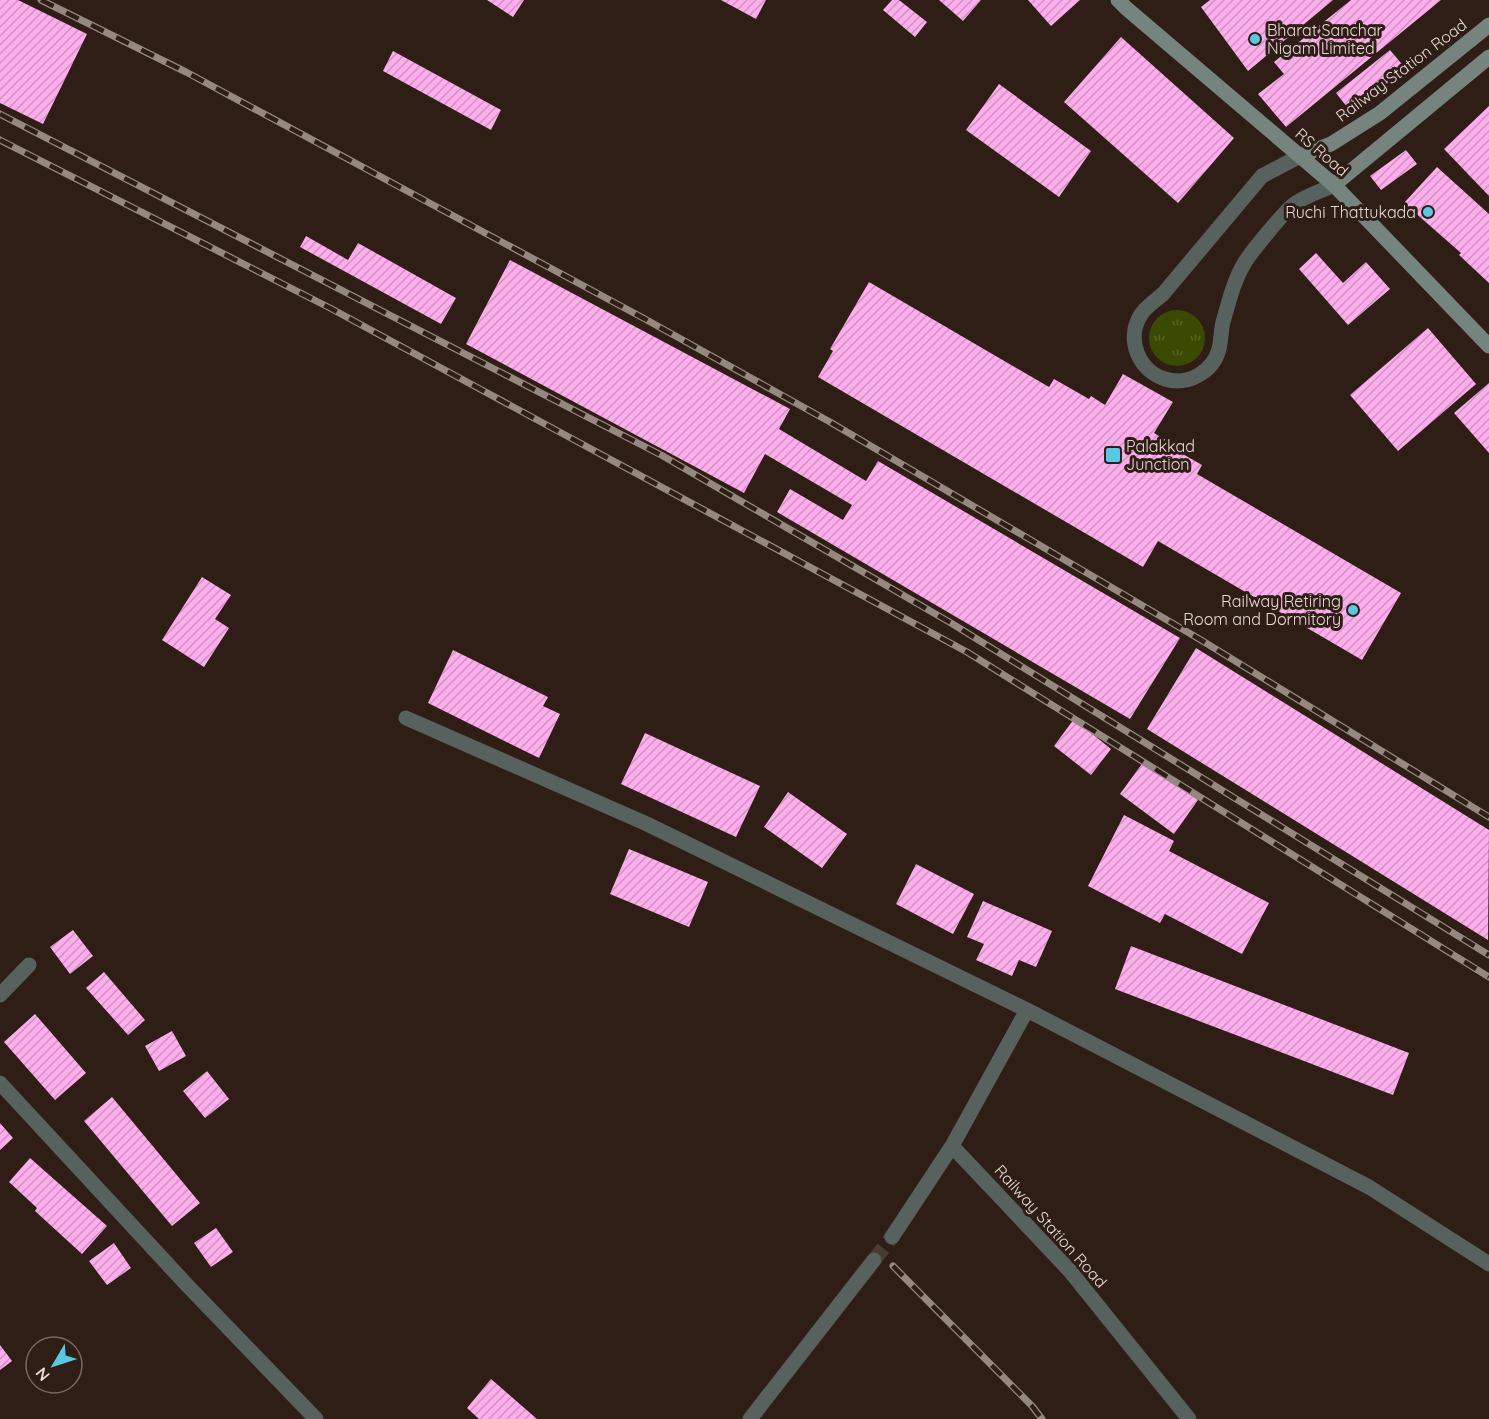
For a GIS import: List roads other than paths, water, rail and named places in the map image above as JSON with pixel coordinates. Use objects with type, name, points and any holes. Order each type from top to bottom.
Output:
[{"type":"street","name":"RS Road","points":[[1118,0],[1334,185],[1489,346]]},
{"type":"street","name":"Railway Station Road","points":[[1300,156],[1331,144],[1380,113],[1489,25]]},
{"type":"street","points":[[1300,156],[1262,176],[1163,294],[1140,316],[1134,337],[1135,349],[1146,368],[1155,375],[1174,381],[1193,378],[1209,368],[1219,351],[1221,330],[1232,289],[1246,260],[1293,205],[1334,185],[1489,57]]},
{"type":"street","points":[[406,718],[647,824],[1027,1010],[1369,1187],[1489,1264]]},
{"type":"street","points":[[0,995],[29,965]]},
{"type":"street","points":[[891,1237],[952,1146],[1027,1010]]},
{"type":"street","points":[[0,1083],[186,1284],[316,1419]]},
{"type":"street","name":"Railway Station Road","points":[[952,1146],[1070,1270],[1189,1419]]},
{"type":"street","points":[[750,1419],[874,1260]]},
{"type":"tunnel","points":[[874,1260],[892,1237]]},
{"type":"railway","points":[[41,0],[186,72],[645,319],[830,422],[1201,640],[1489,817]]},
{"type":"railway","points":[[0,114],[663,456],[951,623],[1489,955]]},
{"type":"railway","points":[[0,140],[330,308],[967,652],[1489,977]]},
{"type":"railway","points":[[893,1266],[1032,1406],[1042,1419]]},
{"type":"place","name":"Bharat Sanchar Nigam Limited","points":[[1255,39]]},
{"type":"place","name":"Ruchi Thattukada","points":[[1428,212]]},
{"type":"place","name":"Palakkad Junction","points":[[1113,455]]},
{"type":"place","name":"Railway Retiring Room and Dormitory","points":[[1353,610]]}]
